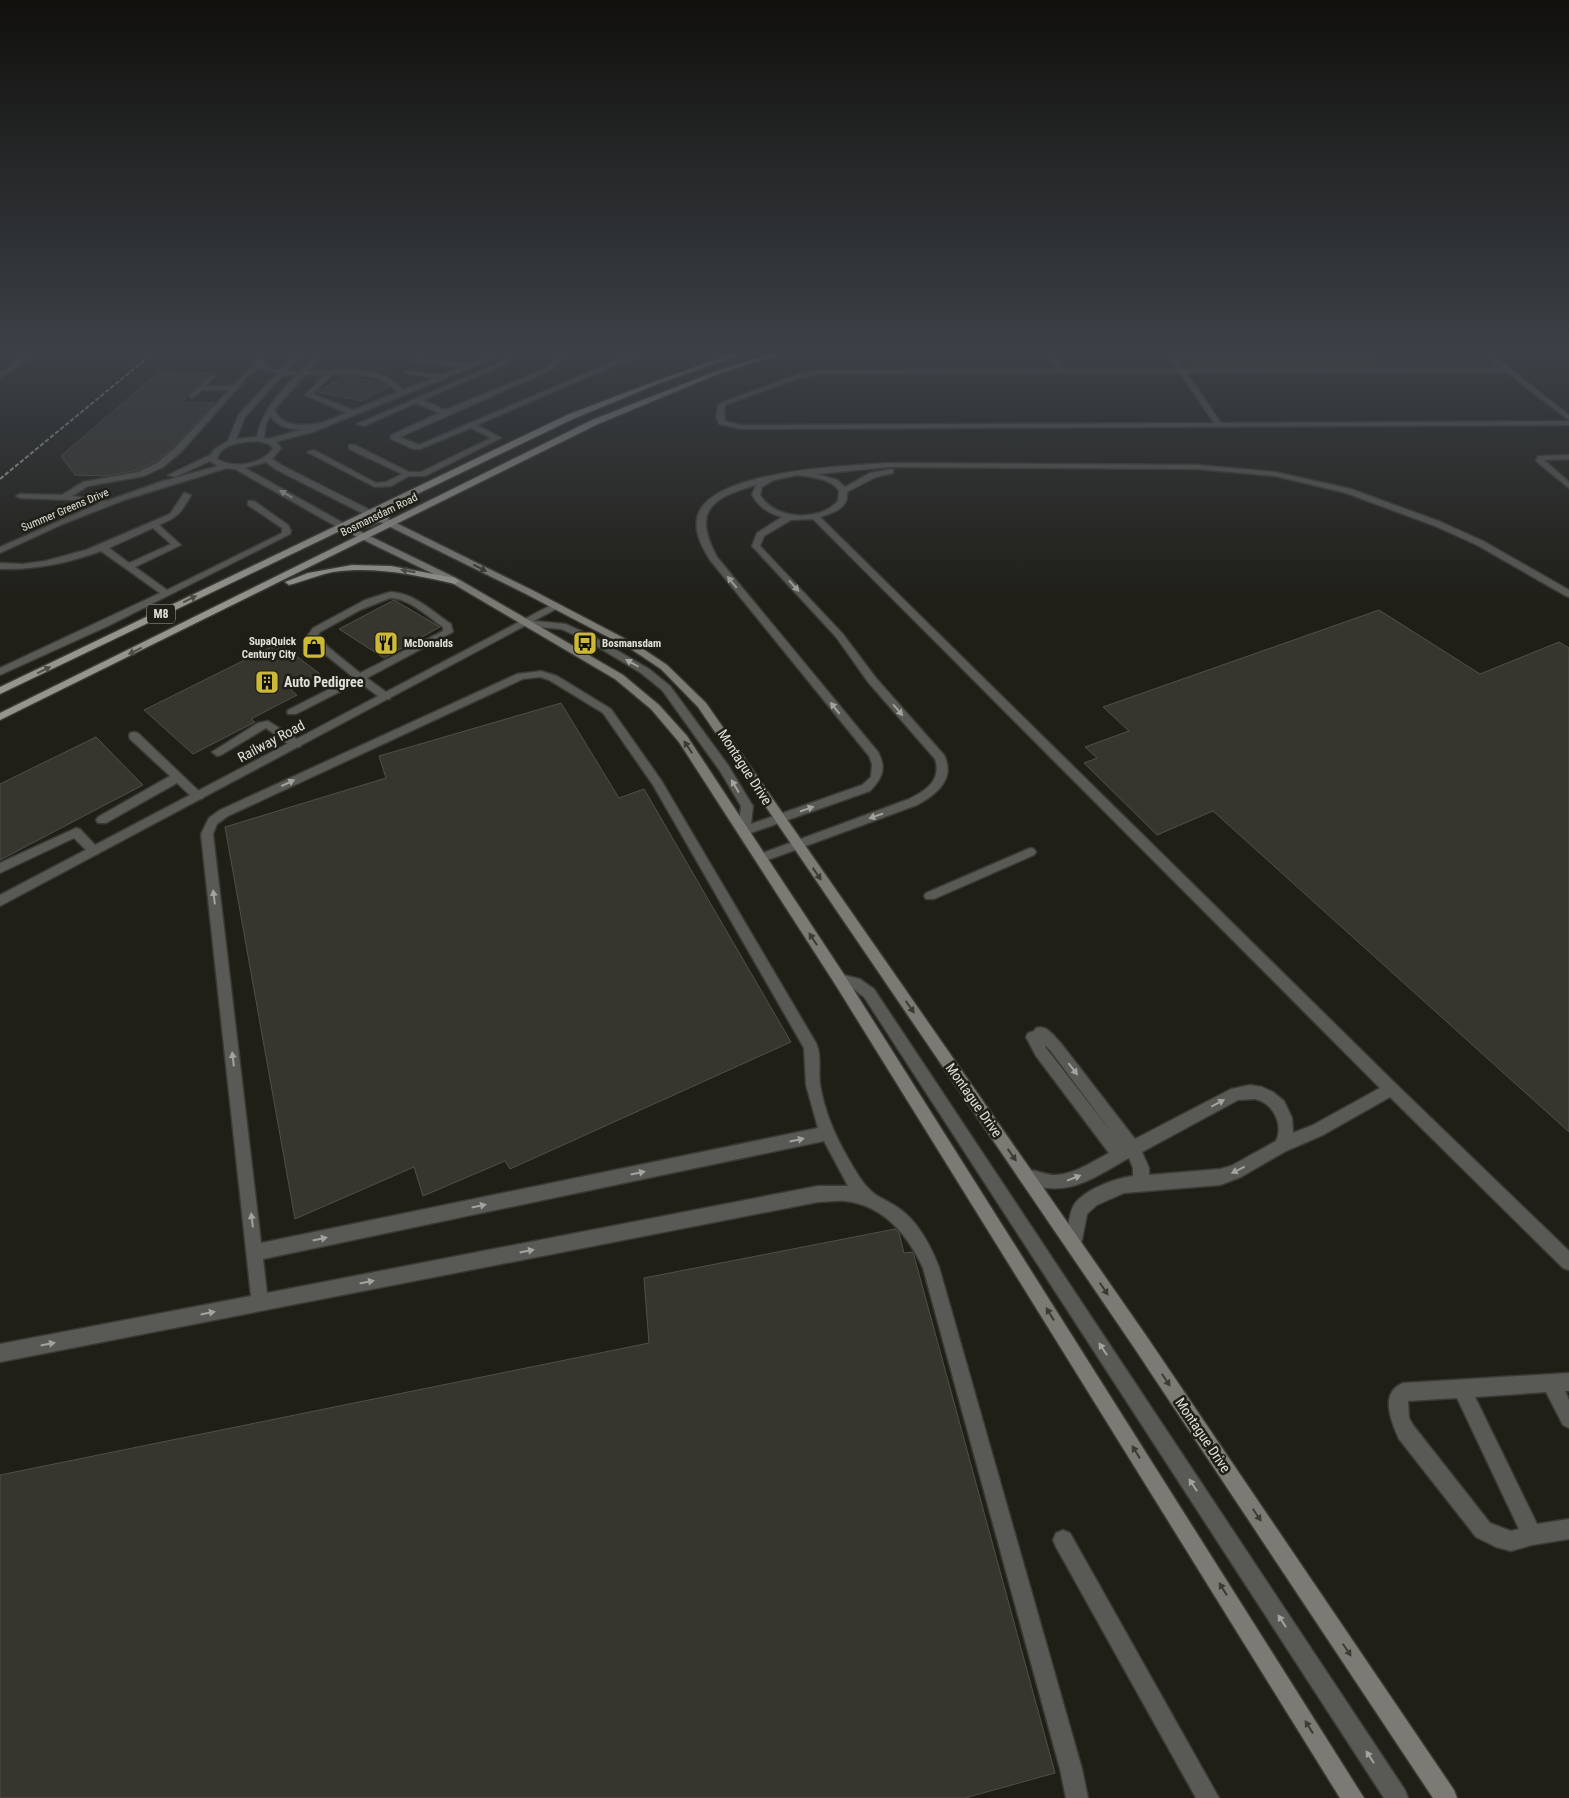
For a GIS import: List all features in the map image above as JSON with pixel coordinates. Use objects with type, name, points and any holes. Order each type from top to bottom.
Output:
[{"type":"main road","name":"Bosmansdam Road","points":[[0,691],[526,438]]},
{"type":"main road","name":"Bosmansdam Road","points":[[0,716],[179,630],[563,438]]},
{"type":"main road","points":[[342,526],[364,526],[382,519],[481,471],[536,450]]},
{"type":"main road","name":"Montague Drive","points":[[369,513],[634,647],[664,667],[688,690],[717,724],[797,844],[1074,1244],[1446,1798]]},
{"type":"main road","points":[[342,526],[455,581],[619,677],[655,707],[683,740],[840,980],[1354,1798]]},
{"type":"main road","points":[[179,630],[286,583],[332,569],[359,566],[384,567],[455,581]]},
{"type":"street","points":[[63,498],[86,484],[141,474],[155,469],[178,450],[189,438]]},
{"type":"street","points":[[231,443],[233,438]]},
{"type":"street","points":[[231,443],[260,439],[274,444],[299,438]]},
{"type":"street","points":[[396,438],[418,447],[439,438]]},
{"type":"street","points":[[352,447],[408,474],[422,474],[497,438]]},
{"type":"street","name":"Summer Greens Drive","points":[[0,550],[40,525],[213,457],[220,449],[231,443]]},
{"type":"street","points":[[274,444],[275,453],[267,459],[280,468],[369,513]]},
{"type":"street","points":[[311,452],[375,485],[388,484],[408,474]]},
{"type":"street","points":[[213,457],[216,463],[226,466]]},
{"type":"street","points":[[1569,457],[1541,458],[1540,461],[1569,486]]},
{"type":"street","name":"Summer Greens Drive","points":[[0,550],[108,503],[165,483],[226,466],[256,463],[267,459]]},
{"type":"street","points":[[237,466],[342,526]]},
{"type":"street","points":[[525,622],[563,626],[646,671],[666,688],[719,761],[747,806],[744,831],[866,788],[876,778],[877,764],[874,755],[713,558],[700,536],[699,525],[701,516],[714,499],[724,492],[774,477],[875,466],[1197,467],[1234,469],[1304,480],[1348,491],[1438,524],[1480,543],[1569,594]]},
{"type":"street","points":[[843,491],[880,473],[917,467]]},
{"type":"street","points":[[774,477],[757,488],[755,495],[757,502],[764,509],[789,517],[815,516],[834,510],[844,498],[843,491],[831,480],[821,476],[797,474]]},
{"type":"street","points":[[20,496],[108,503]]},
{"type":"street","points":[[0,566],[10,567],[65,561],[102,547],[176,513],[187,496]]},
{"type":"street","points":[[0,672],[104,624],[286,534],[288,531],[285,527],[251,503]]},
{"type":"street","points":[[815,516],[1391,1088],[1569,1262]]},
{"type":"street","points":[[761,858],[900,808],[925,796],[939,783],[943,771],[940,758],[872,680],[839,636],[756,546],[760,535],[789,517]]},
{"type":"street","points":[[129,566],[177,545],[153,524]]},
{"type":"street","points":[[102,547],[165,593]]},
{"type":"street","points":[[292,712],[360,677],[445,634],[448,626],[400,595],[394,594],[383,596],[353,610],[316,630],[313,635],[316,642],[360,677],[386,697]]},
{"type":"street","name":"Railway Road","points":[[0,901],[555,606]]},
{"type":"street","points":[[260,1303],[207,834],[209,827],[224,813],[521,676],[541,674],[553,678],[606,712],[657,783],[811,1047],[812,1085],[817,1109],[828,1134],[857,1187],[869,1199]]},
{"type":"street","points":[[217,752],[262,725],[268,724],[296,744]]},
{"type":"street","points":[[134,736],[198,796]]},
{"type":"street","points":[[102,820],[178,777]]},
{"type":"street","points":[[0,868],[76,832],[94,851]]},
{"type":"street","points":[[930,896],[1030,852]]},
{"type":"street","points":[[840,980],[855,983],[869,993],[1397,1798]]},
{"type":"street","points":[[1037,1035],[1055,1046],[1127,1151],[1141,1168],[1141,1182]]},
{"type":"street","points":[[1074,1244],[1079,1213],[1091,1199],[1123,1185],[1141,1182],[1220,1177],[1235,1172],[1281,1146],[1318,1130],[1391,1088]]},
{"type":"street","points":[[1027,1176],[1038,1181],[1062,1182],[1073,1180],[1236,1094],[1248,1092],[1257,1092],[1268,1096],[1283,1113],[1286,1134],[1281,1146]]},
{"type":"street","points":[[255,1253],[828,1134]]},
{"type":"street","points":[[0,1353],[818,1194],[848,1194],[869,1199],[888,1209],[904,1222],[916,1237],[931,1268],[1071,1769],[1077,1798]]},
{"type":"street","points":[[1569,1419],[1560,1382],[1403,1392],[1397,1400],[1400,1420],[1406,1432],[1484,1530],[1496,1537],[1511,1541],[1532,1535],[1569,1530]]},
{"type":"street","points":[[1462,1389],[1532,1535]]},
{"type":"street","points":[[1063,1540],[1208,1798]]},
{"type":"building","points":[[82,438],[182,438],[156,461],[138,470],[107,476],[75,475],[61,456]]},
{"type":"building","name":"McDonalds","points":[[394,600],[440,627],[384,658],[339,629]]},
{"type":"building","points":[[1379,610],[1480,674],[1559,642],[1569,648],[1569,1132],[1213,811],[1157,835],[1084,763],[1097,758],[1085,747],[1129,731],[1103,707]]},
{"type":"building","points":[[279,643],[320,674],[291,690],[297,695],[251,719],[255,722],[193,754],[144,710]]},
{"type":"building","points":[[561,703],[619,798],[644,789],[791,1042],[510,1169],[505,1161],[423,1196],[414,1167],[295,1219],[225,827],[386,778],[379,756]]},
{"type":"building","points":[[96,737],[143,785],[0,860],[0,784]]},
{"type":"building","points":[[895,1229],[899,1233],[904,1253],[913,1252],[1055,1773],[965,1798],[0,1798],[0,1475],[649,1343],[644,1278]]},
{"type":"railway","points":[[0,479],[50,438]]},
{"type":"place","name":"McDonalds","points":[[386,643]]},
{"type":"place","name":"Bosmansdam","points":[[585,643]]},
{"type":"place","name":"SupaQuick Century City","points":[[314,647]]},
{"type":"place","name":"Auto Pedigree","points":[[267,682]]}]
